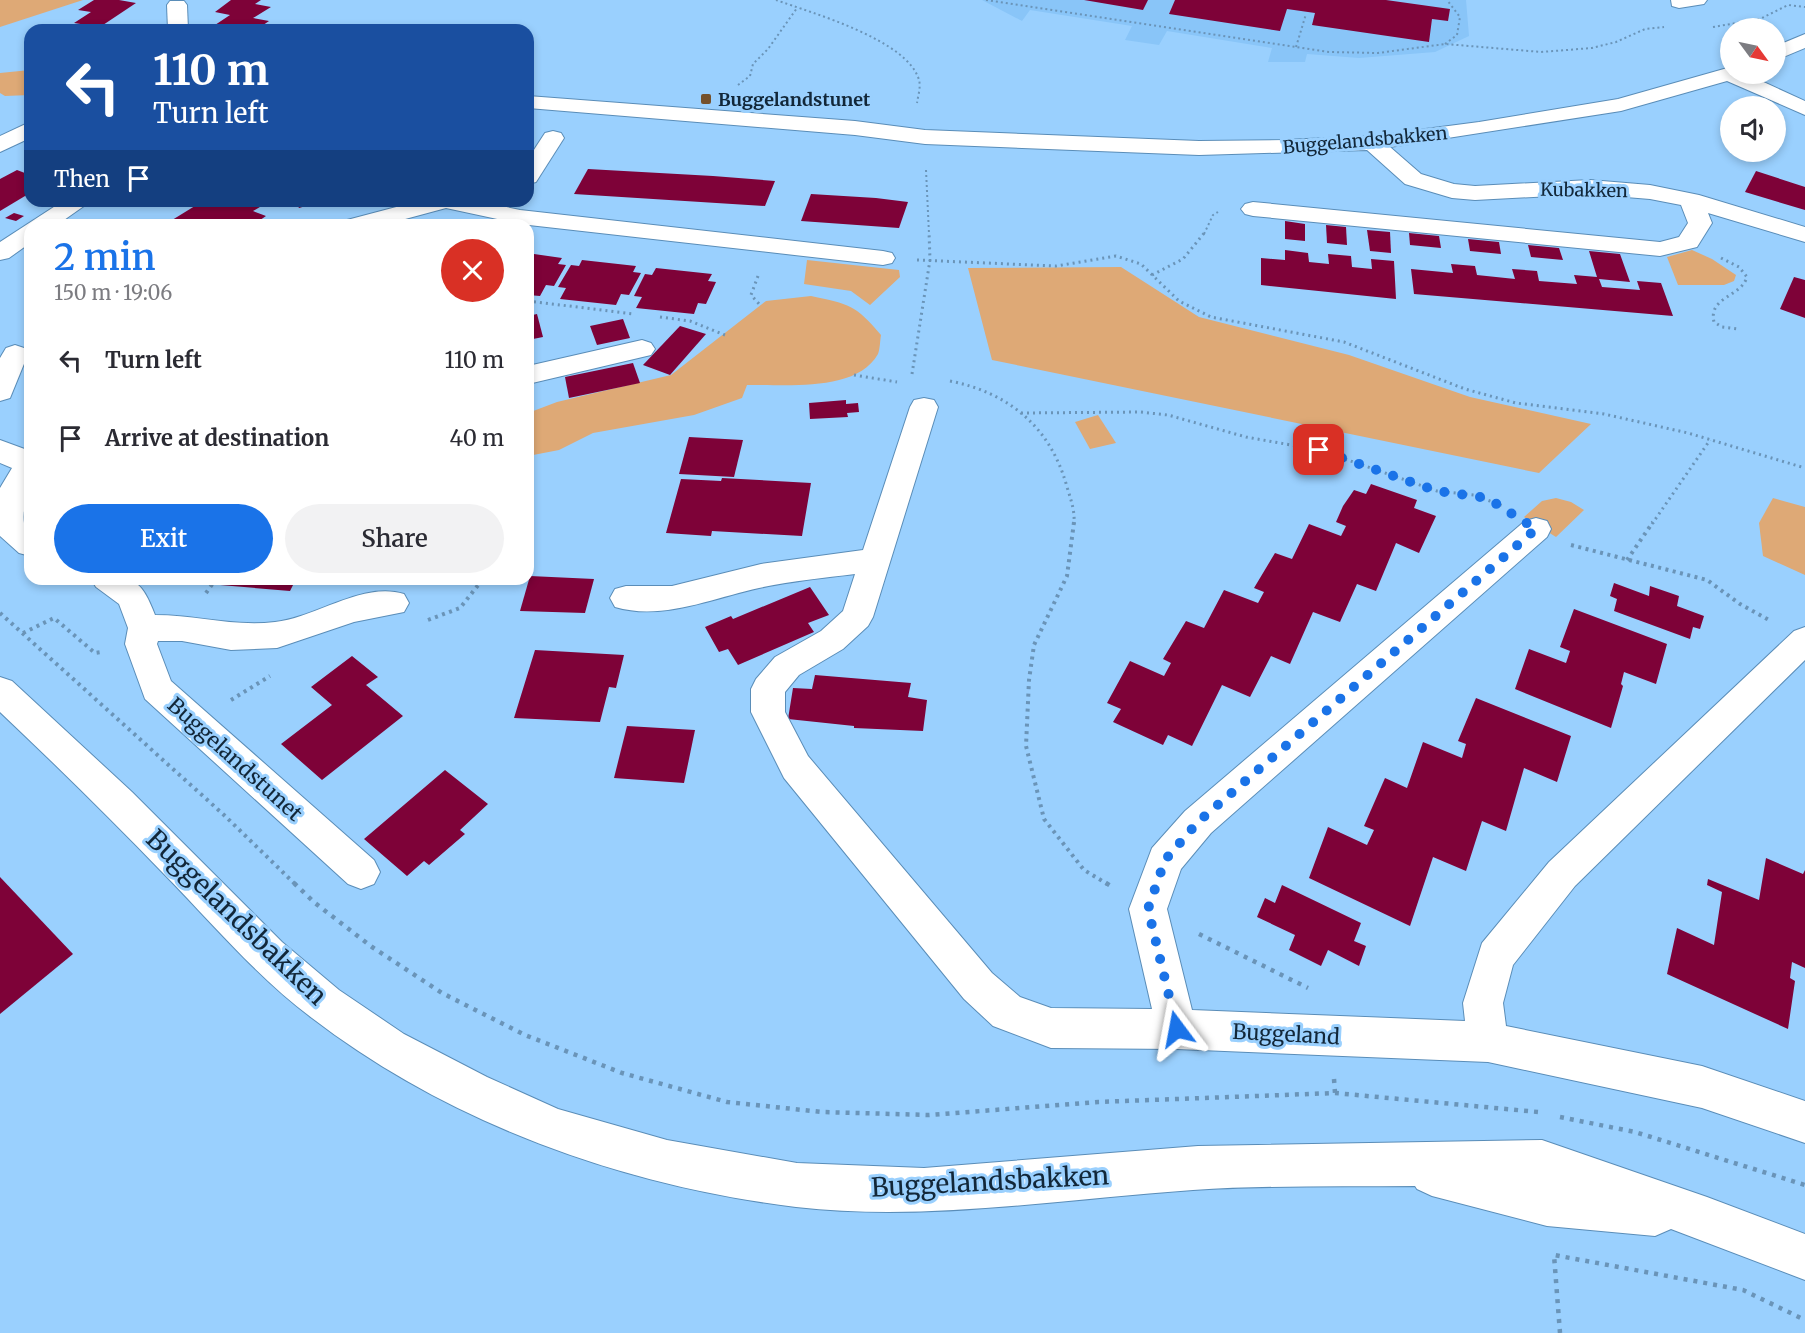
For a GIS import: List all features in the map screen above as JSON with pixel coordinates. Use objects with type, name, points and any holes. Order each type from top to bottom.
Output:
[{"type":"street","points":[[177,5],[178,24]]},
{"type":"street","points":[[1786,49],[1805,40]]},
{"type":"street","name":"Buggelandsbakken","points":[[534,102],[855,128],[925,137],[1199,148],[1372,143],[1479,129],[1621,105],[1720,77]]},
{"type":"street","points":[[1751,84],[1805,109]]},
{"type":"street","points":[[0,145],[24,132]]},
{"type":"street","points":[[534,168],[553,138]]},
{"type":"street","name":"Kubakken","points":[[1372,143],[1413,179],[1452,191],[1475,194],[1590,187],[1650,192],[1691,200],[1805,235]]},
{"type":"street","points":[[1253,209],[1660,249],[1688,242],[1700,223],[1691,200]]},
{"type":"street","points":[[50,219],[70,207]]},
{"type":"street","points":[[377,219],[422,207]]},
{"type":"street","points":[[476,207],[513,214],[883,258]]},
{"type":"street","points":[[0,253],[24,236]]},
{"type":"street","points":[[534,374],[642,349]]},
{"type":"street","points":[[0,392],[15,354]]},
{"type":"street","name":"Buggeland","points":[[930,388],[877,559],[856,617],[832,640],[786,666],[768,689],[768,712],[796,767],[978,986],[1007,1012],[1051,1028],[1177,1029],[1488,1041],[1702,1087],[1805,1122]]},
{"type":"street","points":[[0,450],[24,461]]},
{"type":"street","points":[[24,472],[6,507],[9,527],[24,540]]},
{"type":"street","points":[[1177,1029],[1148,909],[1165,860],[1198,822],[1536,529]]},
{"type":"street","points":[[626,598],[672,598],[761,576],[877,559]]},
{"type":"street","name":"Buggelandstunet","points":[[115,585],[132,597],[144,628],[141,644],[157,689],[361,872]]},
{"type":"street","points":[[144,628],[182,628],[231,636],[277,635],[353,610],[393,603]]},
{"type":"street","points":[[1488,1041],[1484,1004],[1496,956],[1562,874],[1805,640]]},
{"type":"street","name":"Buggelandsbakken","points":[[0,691],[119,803],[268,955],[325,1004],[390,1048],[472,1092],[555,1129],[668,1162],[797,1185],[924,1190],[1198,1168],[1390,1163],[1546,1204],[1707,1219],[1805,1257]]},
{"type":"path","points":[[776,0],[884,44],[908,61],[919,80],[918,110]]},
{"type":"path","points":[[986,0],[1329,52],[1378,53],[1416,50],[1445,44],[1541,52],[1592,48],[1616,42],[1645,29],[1665,27]]},
{"type":"path","points":[[1445,44],[1457,35],[1460,17],[1448,1],[1454,0]]},
{"type":"path","points":[[1711,27],[1760,19],[1788,5],[1805,6]]},
{"type":"path","points":[[735,87],[750,76],[753,64],[768,49],[797,8]]},
{"type":"path","points":[[1296,47],[1306,14]]},
{"type":"path","points":[[912,375],[930,260],[926,162]]},
{"type":"path","points":[[1152,275],[1175,266],[1193,253],[1213,215],[1227,206],[1253,209]]},
{"type":"path","points":[[1688,242],[1739,267],[1746,277],[1745,284],[1715,306],[1712,313],[1714,322],[1722,327],[1738,329]]},
{"type":"path","points":[[883,258],[1056,266],[1116,256],[1141,264],[1179,301],[1212,316],[1344,342],[1465,389],[1516,403],[1605,414],[1710,440],[1805,468]]},
{"type":"path","points":[[534,302],[644,315]]},
{"type":"path","points":[[655,317],[690,321],[725,335]]},
{"type":"path","points":[[854,375],[898,382],[912,375]]},
{"type":"path","points":[[912,375],[930,388],[974,386],[1003,399],[1022,413],[1050,444],[1060,461],[1075,514],[1067,576],[1034,645],[1029,680],[1026,746],[1044,819],[1084,870],[1148,909],[1319,993],[1331,1036],[1335,1093]]},
{"type":"path","points":[[1022,413],[1140,412],[1168,415],[1246,437],[1319,450],[1437,491],[1487,498],[1550,537],[1584,549],[1707,580],[1752,611]]},
{"type":"path","points":[[1627,560],[1710,440]]},
{"type":"path","points":[[0,613],[224,815],[315,903],[372,947],[442,993],[525,1035],[622,1073],[727,1102],[822,1112],[917,1115],[1098,1102],[1335,1093],[1545,1114]]},
{"type":"path","points":[[22,633],[54,618],[95,653]]},
{"type":"path","points":[[196,723],[274,673]]},
{"type":"path","points":[[1557,1116],[1635,1132],[1805,1185]]},
{"type":"path","points":[[1560,1333],[1554,1255],[1743,1290],[1805,1320]]},
{"type":"shaded area","points":[[0,0],[83,0],[0,27]]},
{"type":"shaded area","points":[[982,0],[1466,0],[1469,36],[1435,52],[1359,58],[1307,54],[1305,62],[1268,62],[1272,48],[1167,31],[1159,45],[1125,40],[1132,26],[1030,10],[1022,21]]},
{"type":"shaded area","points":[[24,71],[24,95],[5,96],[0,93],[0,73]]},
{"type":"shaded area","points":[[1692,250],[1712,259],[1736,275],[1734,281],[1724,285],[1678,285],[1667,257]]},
{"type":"shaded area","points":[[807,260],[899,270],[900,277],[870,305],[851,291],[804,284]]},
{"type":"shaded area","points":[[1121,267],[1199,317],[1349,355],[1470,397],[1591,424],[1539,473],[992,360],[968,268]]},
{"type":"shaded area","points":[[811,296],[851,307],[865,317],[881,335],[878,354],[868,366],[837,381],[799,385],[747,385],[742,398],[694,415],[593,433],[559,450],[534,455],[534,411],[557,402],[671,375],[766,301]]},
{"type":"shaded area","points":[[1098,415],[1116,443],[1090,449],[1075,422]]},
{"type":"shaded area","points":[[1556,498],[1571,502],[1584,510],[1556,537],[1524,517],[1542,501]]},
{"type":"shaded area","points":[[1773,498],[1805,507],[1805,575],[1763,556],[1759,523]]},
{"type":"building","points":[[94,0],[136,3],[104,24],[74,23],[91,12],[78,10]]},
{"type":"building","points":[[231,0],[261,0],[255,4],[271,7],[253,18],[269,21],[265,24],[216,24],[230,15],[215,12]]},
{"type":"building","points":[[1084,0],[1148,0],[1143,10]]},
{"type":"building","points":[[1175,0],[1386,0],[1450,9],[1448,21],[1432,19],[1429,42],[1312,25],[1315,13],[1287,9],[1280,31],[1169,14]]},
{"type":"building","points":[[588,169],[775,181],[765,206],[574,194]]},
{"type":"building","points":[[17,170],[24,173],[24,197],[0,211],[0,179]]},
{"type":"building","points":[[1756,171],[1805,187],[1805,210],[1745,192]]},
{"type":"building","points":[[811,194],[908,202],[899,228],[801,221]]},
{"type":"building","points":[[193,207],[260,207],[253,211],[266,216],[262,219],[174,219]]},
{"type":"building","points":[[14,213],[24,216],[16,221],[5,218]]},
{"type":"building","points":[[1285,221],[1305,224],[1305,241],[1285,239]]},
{"type":"building","points":[[1326,225],[1346,227],[1347,245],[1327,243]]},
{"type":"building","points":[[1367,230],[1390,232],[1391,253],[1370,251]]},
{"type":"building","points":[[1409,233],[1439,236],[1441,248],[1410,245]]},
{"type":"building","points":[[1468,239],[1499,242],[1501,254],[1470,251]]},
{"type":"building","points":[[1528,245],[1559,248],[1563,260],[1531,257]]},
{"type":"building","points":[[1285,250],[1308,253],[1309,262],[1329,264],[1328,254],[1351,256],[1352,267],[1372,269],[1371,259],[1394,261],[1396,299],[1261,285],[1261,258],[1285,260]]},
{"type":"building","points":[[1589,251],[1620,254],[1630,282],[1599,279],[1602,287],[1640,290],[1637,281],[1661,283],[1673,316],[1414,294],[1411,269],[1453,273],[1451,264],[1475,266],[1477,275],[1515,279],[1512,269],[1537,271],[1539,281],[1577,284],[1574,275],[1597,277]]},
{"type":"building","points":[[534,254],[562,258],[558,264],[566,265],[554,286],[546,285],[540,296],[534,296]]},
{"type":"building","points":[[582,260],[636,266],[633,272],[641,273],[629,295],[621,294],[616,305],[560,299],[566,288],[558,287],[571,265],[579,266]]},
{"type":"building","points":[[656,268],[712,274],[708,281],[716,282],[706,304],[698,303],[694,314],[636,308],[642,297],[634,296],[645,274],[652,275]]},
{"type":"building","points":[[1794,277],[1805,280],[1805,318],[1780,309]]},
{"type":"building","points":[[537,314],[543,337],[534,339],[534,315]]},
{"type":"building","points":[[623,319],[630,338],[597,345],[590,326]]},
{"type":"building","points":[[680,326],[706,334],[670,375],[643,365]]},
{"type":"building","points":[[633,363],[640,383],[569,398],[565,377]]},
{"type":"building","points":[[846,400],[846,404],[858,403],[859,412],[847,413],[848,417],[810,419],[809,403]]},
{"type":"building","points":[[689,437],[743,440],[734,477],[679,474]]},
{"type":"building","points":[[722,478],[811,483],[802,536],[712,531],[711,536],[666,533],[681,479],[721,481]]},
{"type":"building","points":[[1371,484],[1417,500],[1414,508],[1436,516],[1419,553],[1396,543],[1376,591],[1357,584],[1340,622],[1313,612],[1290,664],[1271,656],[1250,697],[1222,685],[1192,746],[1168,735],[1163,745],[1113,722],[1121,709],[1107,703],[1130,661],[1164,676],[1171,663],[1163,659],[1186,621],[1204,628],[1224,590],[1258,603],[1264,592],[1254,588],[1275,553],[1292,559],[1309,524],[1341,536],[1346,526],[1336,522],[1343,506],[1354,490],[1366,494]]},
{"type":"building","points":[[534,576],[594,579],[585,613],[520,611],[527,585],[534,585]]},
{"type":"building","points":[[1614,583],[1649,596],[1650,586],[1679,596],[1677,606],[1704,616],[1700,629],[1693,627],[1690,639],[1614,611],[1617,599],[1610,596]]},
{"type":"building","points":[[220,585],[293,585],[290,591]]},
{"type":"building","points":[[810,587],[829,615],[808,623],[814,632],[738,665],[728,649],[719,652],[705,627],[731,616],[733,619]]},
{"type":"building","points":[[1574,609],[1667,644],[1656,684],[1624,672],[1621,684],[1623,686],[1611,728],[1515,689],[1529,649],[1566,663],[1570,651],[1560,647]]},
{"type":"building","points":[[535,650],[624,655],[616,688],[609,687],[600,722],[514,718]]},
{"type":"building","points":[[352,656],[378,677],[366,685],[403,716],[322,780],[281,744],[332,705],[311,687]]},
{"type":"building","points":[[815,675],[911,683],[908,697],[927,700],[923,731],[854,728],[854,726],[788,719],[793,688],[812,689]]},
{"type":"building","points":[[1476,698],[1571,736],[1557,782],[1524,768],[1506,831],[1482,821],[1466,871],[1433,857],[1410,926],[1309,878],[1328,827],[1367,845],[1374,830],[1364,826],[1385,778],[1407,788],[1423,742],[1462,758],[1466,744],[1458,741]]},
{"type":"building","points":[[627,726],[695,730],[684,783],[614,778]]},
{"type":"building","points":[[445,770],[488,804],[460,830],[465,834],[429,865],[424,861],[407,876],[364,839]]},
{"type":"building","points":[[1766,858],[1803,874],[1805,870],[1805,968],[1792,962],[1790,978],[1795,981],[1788,1029],[1667,974],[1677,928],[1714,945],[1722,892],[1707,885],[1708,879],[1759,900]]},
{"type":"building","points":[[0,877],[73,954],[0,1014]]},
{"type":"building","points":[[1282,885],[1361,923],[1354,941],[1366,946],[1359,966],[1328,950],[1321,966],[1289,950],[1295,935],[1257,917],[1265,898],[1275,903]]},
{"type":"place","name":"Buggelandstunet","points":[[706,99]]},
{"type":"route","points":[[1177,1029],[1148,909],[1165,860],[1198,822],[1536,529],[1512,515],[1499,503],[1487,498],[1437,491],[1319,450]]}]
